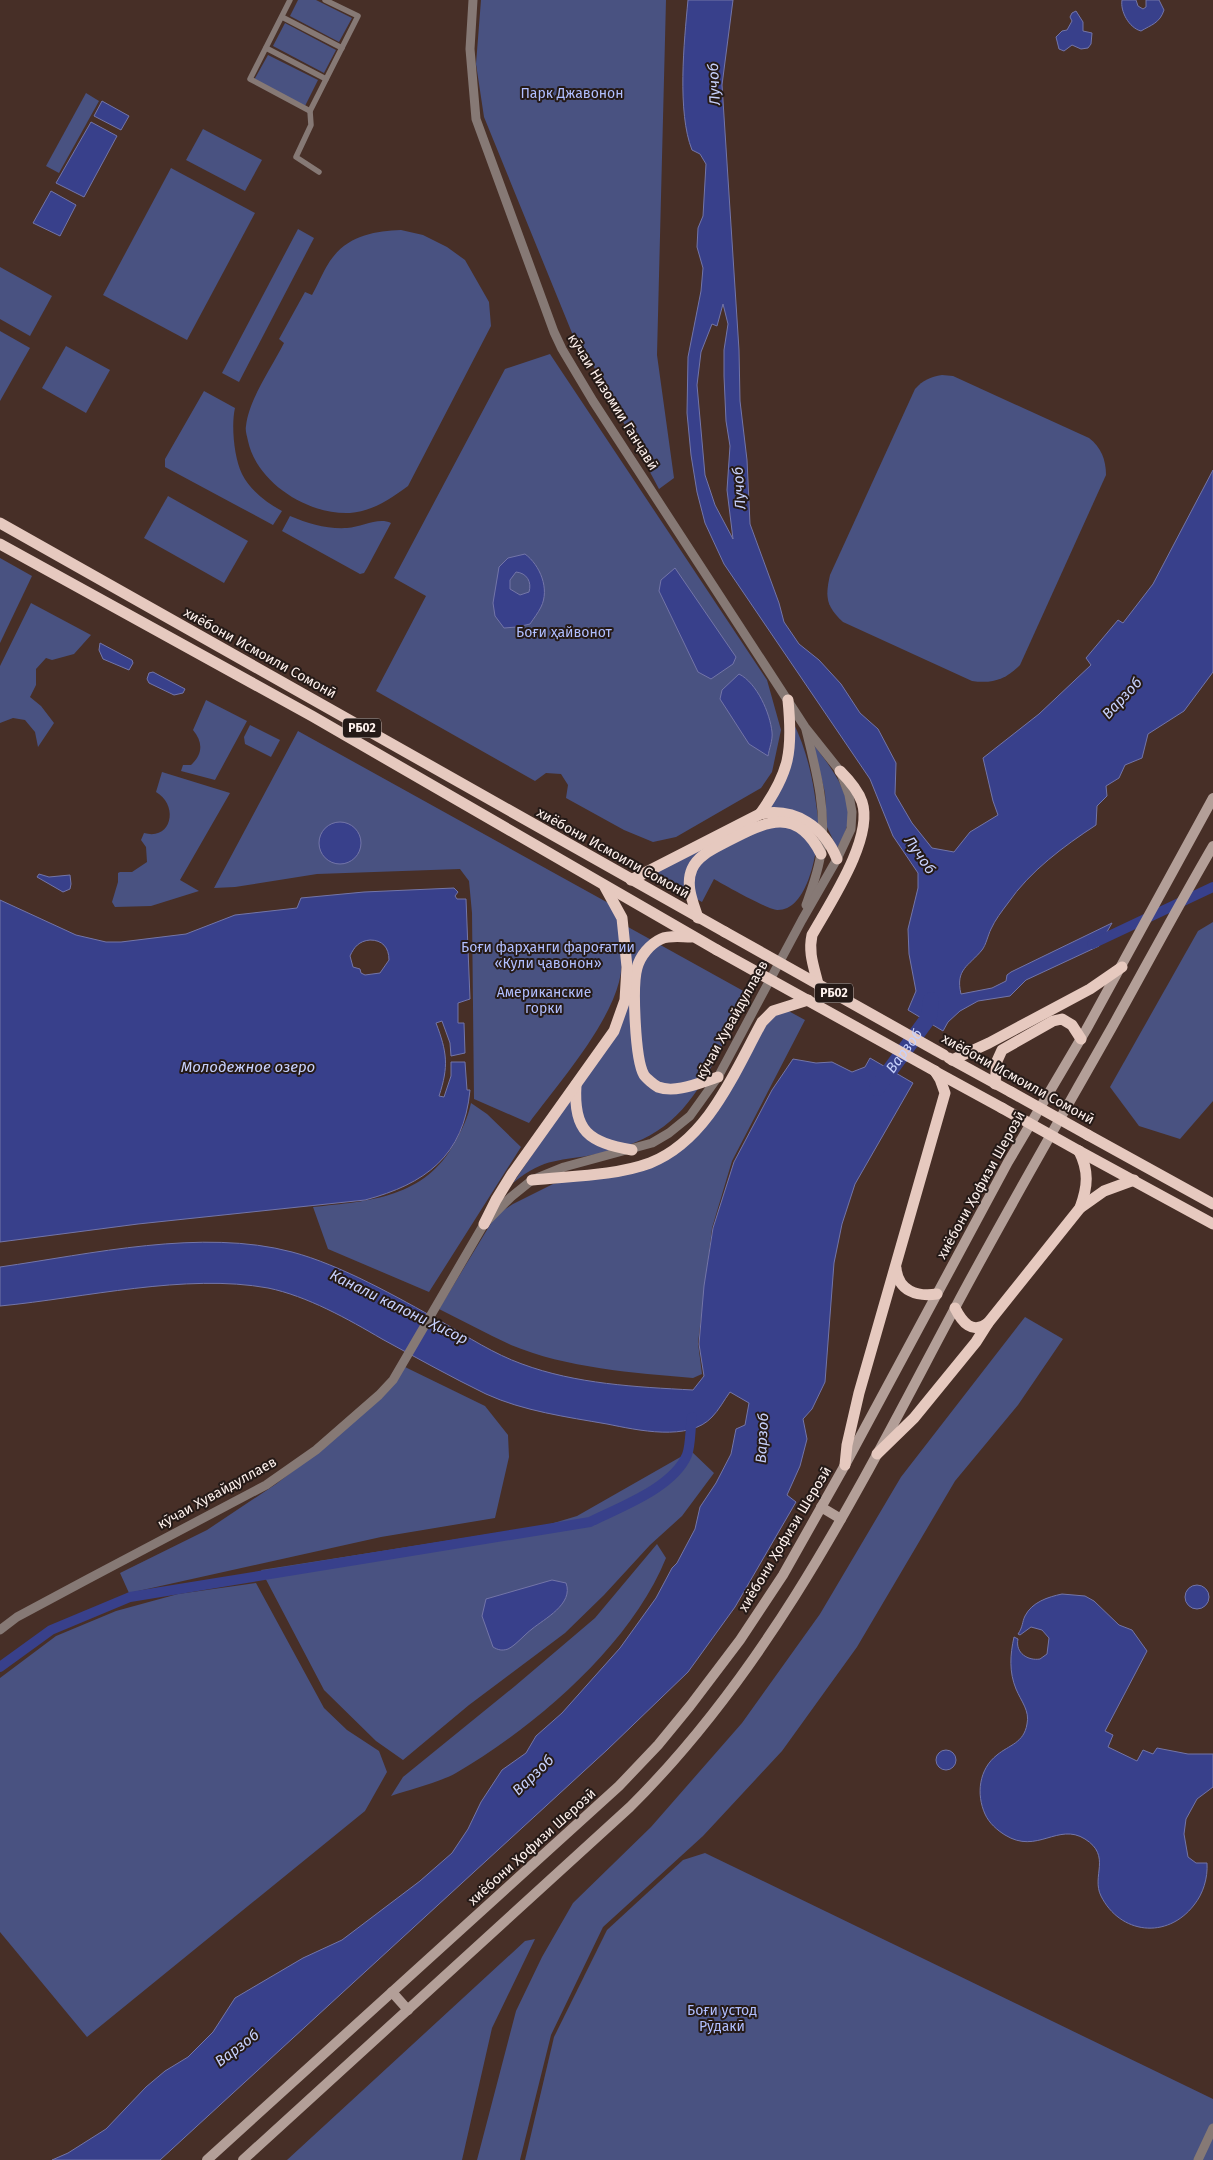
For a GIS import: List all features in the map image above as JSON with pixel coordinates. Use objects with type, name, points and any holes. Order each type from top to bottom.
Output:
[{"type":"highway","name":"хиёбони Исмоили Сомонӣ","points":[[0,523],[698,918],[1213,1204]]},
{"type":"highway","name":"РБ02","points":[[0,544],[312,716],[717,950],[1213,1224]]},
{"type":"highway","points":[[760,814],[780,783],[786,767],[790,746],[788,700]]},
{"type":"highway","points":[[818,984],[810,958],[811,941],[858,849],[865,815],[862,801],[853,785],[840,771]]},
{"type":"highway","points":[[631,880],[760,814],[773,812],[787,813],[800,818],[823,834],[837,859]]},
{"type":"highway","points":[[698,918],[689,880],[692,868],[698,860],[711,850],[758,826],[770,822],[784,822],[800,828],[811,837],[821,854]]},
{"type":"highway","points":[[484,1224],[512,1174],[614,1031],[625,1000],[627,967],[622,918],[604,886]]},
{"type":"highway","points":[[694,937],[670,936],[660,940],[642,956],[637,967],[633,986],[639,1063],[644,1076],[658,1087],[674,1089],[718,1077]]},
{"type":"highway","points":[[948,1058],[989,1043],[1090,989],[1122,967]]},
{"type":"highway","points":[[532,1180],[595,1174],[649,1163],[667,1154],[708,1117],[762,1022],[774,1011],[808,1000]]},
{"type":"highway","points":[[995,1084],[997,1061],[1002,1050],[1053,1021],[1062,1019],[1068,1022],[1081,1039]]},
{"type":"highway","points":[[845,1465],[850,1430],[886,1295],[896,1268],[945,1093],[935,1071]]},
{"type":"highway","points":[[576,1085],[575,1105],[579,1121],[586,1132],[598,1142],[632,1150]]},
{"type":"highway","points":[[945,1093],[952,1089],[966,1089]]},
{"type":"highway","points":[[1079,1151],[1085,1162],[1088,1174],[1087,1186],[1080,1208]]},
{"type":"highway","points":[[877,1454],[914,1418],[976,1342],[988,1323],[1080,1208],[1104,1191],[1134,1180]]},
{"type":"highway","points":[[896,1268],[899,1282],[912,1293],[924,1295],[937,1294]]},
{"type":"highway","points":[[955,1308],[963,1322],[971,1327],[979,1328],[988,1323]]},
{"type":"main road","name":"хиёбони Ҳофизи Шерозӣ","points":[[207,2160],[602,1802],[663,1740],[723,1663],[783,1575],[845,1465],[1012,1154],[1122,967],[1213,798]]},
{"type":"main road","points":[[243,2160],[630,1806],[673,1763],[720,1704],[787,1611],[842,1519],[955,1308],[1213,846]]},
{"type":"main road","points":[[821,1507],[842,1519]]},
{"type":"main road","points":[[392,1992],[408,2010]]},
{"type":"street","points":[[290,0],[250,80],[310,111]]},
{"type":"street","points":[[319,172],[296,157],[310,125],[310,111],[358,16],[325,0]]},
{"type":"street","name":"кӯчаи Низомии Ганҷавӣ","points":[[473,0],[470,50],[476,120],[562,349],[593,401],[805,727]]},
{"type":"street","points":[[282,17],[342,48]]},
{"type":"street","points":[[266,48],[326,79]]},
{"type":"street","name":"кӯчаи Хувайдуллаев","points":[[0,1630],[17,1618],[80,1583],[266,1485],[316,1450],[379,1395],[393,1380],[484,1224],[511,1197],[532,1180],[564,1167],[652,1143],[669,1133],[690,1116],[718,1077],[837,859],[851,829],[852,812],[849,795],[840,771],[805,727]]},
{"type":"street","name":"кӯчаи Хувайдуллаев","points":[[802,920],[821,854],[823,834],[822,801],[805,727]]},
{"type":"street","points":[[1198,2160],[1213,2128]]},
{"type":"green space","points":[[298,0],[316,0],[352,18],[339,42],[290,16]]},
{"type":"green space","name":"Парк Джавонон","points":[[481,0],[666,0],[657,355],[674,478],[659,489],[588,356],[572,333],[484,117],[476,64]]},
{"type":"green space","points":[[285,23],[336,50],[324,73],[273,46]]},
{"type":"green space","points":[[268,55],[318,80],[305,106],[254,80]]},
{"type":"green space","points":[[86,93],[99,101],[59,173],[46,166]]},
{"type":"green space","points":[[203,129],[262,160],[245,191],[186,160]]},
{"type":"green space","points":[[171,168],[255,213],[187,340],[103,295]]},
{"type":"green space","points":[[298,229],[314,238],[239,382],[222,373]]},
{"type":"green space","points":[[401,230],[423,235],[447,247],[465,260],[489,302],[491,326],[408,486],[381,504],[358,512],[334,512],[318,508],[287,494],[273,483],[262,470],[253,456],[248,441],[246,430],[248,416],[256,394],[284,343],[279,339],[305,292],[312,295],[333,257],[355,239],[373,233]]},
{"type":"green space","points":[[0,267],[52,296],[30,336],[0,319]]},
{"type":"green space","points":[[0,331],[30,348],[0,401]]},
{"type":"green space","points":[[66,346],[110,370],[86,413],[42,388]]},
{"type":"green space","name":"Боғи ҳайвонот","points":[[550,354],[767,680],[781,730],[772,772],[761,788],[676,837],[653,842],[624,830],[566,798],[568,785],[561,774],[546,773],[535,781],[376,691],[426,596],[394,578],[505,369]]},
{"type":"green space","points":[[942,375],[953,376],[1089,438],[1100,450],[1105,464],[1106,475],[1020,665],[1010,674],[993,681],[972,681],[843,622],[830,606],[827,595],[830,575],[915,389],[927,379]]},
{"type":"green space","points":[[204,391],[235,408],[233,423],[234,441],[239,467],[245,480],[254,491],[282,511],[273,525],[165,467],[165,459]]},
{"type":"green space","points":[[168,496],[248,541],[224,583],[144,538]]},
{"type":"green space","points":[[290,516],[311,524],[332,528],[347,528],[381,521],[391,523],[364,573],[360,574],[282,531]]},
{"type":"green space","points":[[0,558],[32,576],[0,643]]},
{"type":"green space","points":[[31,603],[91,635],[74,654],[52,660],[46,658],[36,669],[36,685],[30,697],[41,706],[54,723],[38,747],[35,732],[25,720],[13,718],[0,723],[0,666]]},
{"type":"green space","points":[[206,700],[247,721],[215,780],[181,771],[183,765],[191,765],[195,761],[199,753],[199,740],[193,730]]},
{"type":"green space","points":[[792,720],[807,759],[819,826],[771,808]]},
{"type":"green space","points":[[250,725],[280,740],[271,757],[245,744],[244,737]]},
{"type":"green space","name":"Боғи фарҳанги фароғатии «Кули ҷавонон»","points":[[298,731],[621,910],[622,965],[613,1000],[593,1037],[529,1123],[474,1099],[472,913],[469,881],[460,869],[317,874],[235,887],[214,888]]},
{"type":"green space","points":[[813,744],[834,772],[847,804],[847,826],[837,848],[827,827],[825,793]]},
{"type":"green space","points":[[162,772],[230,793],[180,880],[199,891],[151,906],[115,907],[112,902],[118,882],[118,873],[132,872],[147,862],[146,847],[141,840],[144,833],[153,834],[161,832],[169,820],[168,805],[156,792]]},
{"type":"green space","points":[[774,817],[817,842],[807,884],[795,903],[787,908],[772,909],[714,879],[702,902],[652,874],[748,826]]},
{"type":"green space","points":[[1213,922],[1213,1101],[1180,1139],[1139,1126],[1110,1087],[1198,931]]},
{"type":"green space","points":[[628,927],[747,993],[710,1069],[687,1104],[673,1119],[657,1131],[636,1142],[597,1154],[544,1164],[513,1183],[617,1030]]},
{"type":"green space","points":[[783,1008],[805,1020],[732,1161],[712,1228],[698,1343],[702,1374],[693,1378],[647,1374],[600,1368],[554,1359],[511,1345],[439,1309],[496,1215],[513,1204],[553,1184],[649,1164],[693,1134],[764,1023]]},
{"type":"green space","points":[[471,1103],[487,1114],[521,1147],[429,1292],[328,1249],[313,1207],[375,1199],[412,1186],[443,1161],[465,1122]]},
{"type":"green space","points":[[1025,1317],[1063,1339],[1018,1405],[955,1481],[857,1647],[782,1751],[703,1836],[603,1927],[551,2035],[520,2160],[477,2160],[516,2011],[542,1957],[573,1903],[651,1827],[742,1723],[820,1614],[901,1477]]},
{"type":"green space","points":[[405,1367],[485,1406],[508,1435],[509,1457],[495,1518],[381,1537],[129,1593],[120,1573],[207,1530],[276,1484],[322,1449]]},
{"type":"green space","points":[[691,1451],[714,1473],[682,1516],[650,1545],[604,1595],[565,1633],[469,1705],[403,1760],[376,1741],[324,1690],[261,1570],[547,1525],[577,1516]]},
{"type":"green space","points":[[657,1544],[666,1558],[650,1590],[630,1622],[578,1681],[517,1732],[456,1773],[433,1783],[391,1796],[403,1777],[595,1618]]},
{"type":"green space","points":[[256,1583],[324,1708],[347,1730],[379,1751],[387,1772],[365,1811],[87,2037],[0,1932],[0,1678],[56,1636],[116,1611],[178,1594]]},
{"type":"green space","name":"Боғи устод Рӯдакӣ","points":[[705,1853],[1213,2099],[1213,2160],[525,2160],[554,2037],[607,1930],[683,1860]]},
{"type":"green space","points":[[535,1939],[492,2028],[462,2160],[287,2160],[525,1941]]},
{"type":"water","name":"Лучоб","points":[[688,0],[733,0],[722,85],[739,350],[740,401],[747,460],[750,524],[779,603],[784,622],[799,644],[819,660],[841,684],[860,713],[878,729],[896,763],[895,794],[912,823],[932,848],[954,852],[970,832],[998,815],[983,758],[1039,714],[1091,665],[1086,658],[1118,620],[1123,623],[1153,584],[1213,470],[1213,672],[1184,711],[1148,734],[1142,758],[1125,765],[1119,778],[1106,786],[1107,796],[1097,806],[1096,825],[1048,860],[1017,891],[994,922],[983,948],[964,969],[960,979],[961,994],[992,988],[1006,981],[1007,975],[1011,972],[1112,923],[1099,946],[1026,980],[1010,996],[978,1001],[960,1011],[948,1022],[943,1031],[908,1010],[916,991],[909,954],[908,929],[918,888],[918,873],[893,836],[870,779],[724,564],[705,523],[697,492],[687,413],[688,357],[701,291],[703,268],[697,247],[698,228],[703,216],[706,164],[700,154],[692,150],[684,116],[683,76]],"holes":[[[723,304],[728,324],[724,350],[724,376],[726,421],[730,446],[727,490],[733,539],[715,505],[705,475],[697,385],[701,352],[712,324],[717,326]]]},
{"type":"water","points":[[1122,0],[1136,0],[1138,6],[1143,9],[1146,7],[1146,0],[1159,0],[1164,10],[1158,21],[1141,31],[1129,23],[1122,9]]},
{"type":"water","points":[[1076,11],[1083,22],[1083,31],[1092,33],[1091,44],[1088,48],[1081,49],[1072,45],[1064,51],[1059,49],[1056,37],[1062,31],[1067,30],[1072,21],[1070,17]]},
{"type":"water","points":[[102,101],[129,116],[121,130],[94,116]]},
{"type":"water","points":[[91,122],[117,136],[84,197],[56,183]]},
{"type":"water","points":[[51,191],[76,205],[60,236],[33,223]]},
{"type":"water","points":[[525,554],[535,564],[544,585],[544,600],[530,624],[504,628],[495,616],[493,603],[499,567],[508,558]],"holes":[[[516,572],[526,576],[530,585],[529,592],[520,595],[510,589],[510,580]]]},
{"type":"water","points":[[675,568],[736,657],[733,664],[711,679],[698,672],[659,591],[661,580]]},
{"type":"water","points":[[100,643],[132,660],[133,663],[129,670],[103,659],[99,650]]},
{"type":"water","points":[[153,672],[185,689],[183,693],[174,695],[149,683],[147,679],[149,673]]},
{"type":"water","points":[[739,674],[746,678],[757,691],[769,716],[772,735],[768,756],[749,744],[720,699],[722,690]]},
{"type":"water","points":[[340,822],[355,828],[361,843],[355,858],[340,864],[325,858],[319,843],[325,828]]},
{"type":"water","points":[[39,874],[49,877],[70,875],[70,889],[63,892],[37,877]]},
{"type":"water","name":"Молодежное озеро","points":[[454,888],[458,892],[455,896],[457,899],[466,899],[470,999],[458,1003],[458,1023],[464,1023],[465,1053],[451,1056],[450,1043],[442,1021],[436,1023],[443,1042],[445,1059],[444,1076],[439,1096],[444,1097],[451,1076],[451,1062],[465,1062],[467,1090],[470,1090],[460,1133],[450,1150],[438,1164],[423,1176],[406,1185],[365,1200],[138,1224],[0,1242],[0,900],[76,935],[106,942],[121,942],[186,934],[235,915],[297,908],[301,898],[364,892]],"holes":[[[370,940],[378,941],[384,945],[388,951],[389,960],[380,973],[365,975],[361,973],[360,969],[353,967],[350,956],[355,947],[360,943]]]},
{"type":"water","name":"Канали калони Ҳисор","points":[[870,1058],[913,1083],[855,1184],[842,1224],[834,1263],[825,1382],[812,1409],[803,1419],[807,1439],[800,1466],[787,1495],[796,1502],[735,1607],[688,1672],[607,1750],[160,2160],[52,2160],[68,2153],[106,2129],[146,2087],[165,2071],[188,2057],[213,2032],[235,1998],[303,1958],[342,1940],[420,1881],[452,1853],[502,1770],[526,1753],[536,1736],[562,1713],[620,1648],[656,1598],[695,1529],[700,1507],[716,1483],[731,1454],[736,1429],[745,1425],[749,1403],[730,1392],[715,1414],[702,1425],[677,1432],[647,1431],[576,1419],[545,1413],[500,1400],[312,1302],[268,1288],[236,1284],[203,1283],[169,1285],[0,1306],[0,1267],[146,1246],[221,1242],[257,1245],[292,1252],[349,1273],[406,1302],[491,1350],[543,1371],[585,1380],[628,1386],[693,1390],[704,1376],[699,1344],[704,1286],[713,1228],[734,1162],[772,1090],[793,1059],[816,1063],[832,1062],[852,1072],[865,1067]]},
{"type":"water","points":[[552,1580],[566,1583],[566,1598],[562,1604],[550,1616],[508,1649],[502,1650],[493,1647],[482,1616],[486,1599]]},
{"type":"water","points":[[1197,1585],[1202,1586],[1208,1592],[1208,1602],[1202,1608],[1197,1609],[1192,1608],[1186,1602],[1185,1597],[1186,1592],[1192,1586]]},
{"type":"water","points":[[1062,1594],[1085,1596],[1094,1601],[1119,1625],[1132,1630],[1147,1651],[1105,1731],[1113,1735],[1108,1747],[1137,1761],[1143,1750],[1153,1754],[1157,1748],[1188,1754],[1213,1754],[1213,1787],[1197,1799],[1186,1819],[1184,1834],[1188,1857],[1196,1863],[1207,1863],[1206,1880],[1200,1896],[1194,1905],[1171,1924],[1158,1928],[1144,1928],[1132,1925],[1109,1909],[1099,1889],[1099,1859],[1097,1852],[1085,1839],[1066,1834],[1037,1841],[1017,1840],[999,1831],[987,1817],[982,1806],[980,1790],[986,1767],[997,1755],[1019,1740],[1023,1735],[1028,1719],[1012,1676],[1011,1657],[1014,1637],[1018,1639],[1018,1648],[1023,1655],[1031,1659],[1040,1659],[1047,1654],[1049,1638],[1042,1630],[1031,1627],[1020,1635],[1018,1634],[1025,1616],[1032,1607],[1046,1599]]},
{"type":"water","points":[[946,1750],[953,1753],[956,1760],[953,1767],[946,1770],[939,1767],[936,1760],[939,1753]]},
{"type":"waterway","points":[[1092,944],[1213,887]]},
{"type":"waterway","name":"Варзоб","points":[[877,1088],[929,1017],[931,1000]]},
{"type":"waterway","points":[[0,1667],[51,1630],[130,1597],[590,1522],[658,1487],[680,1467],[687,1455],[692,1417]]},
{"type":"park label","name":"Американские горки","points":[[544,1000]]}]
